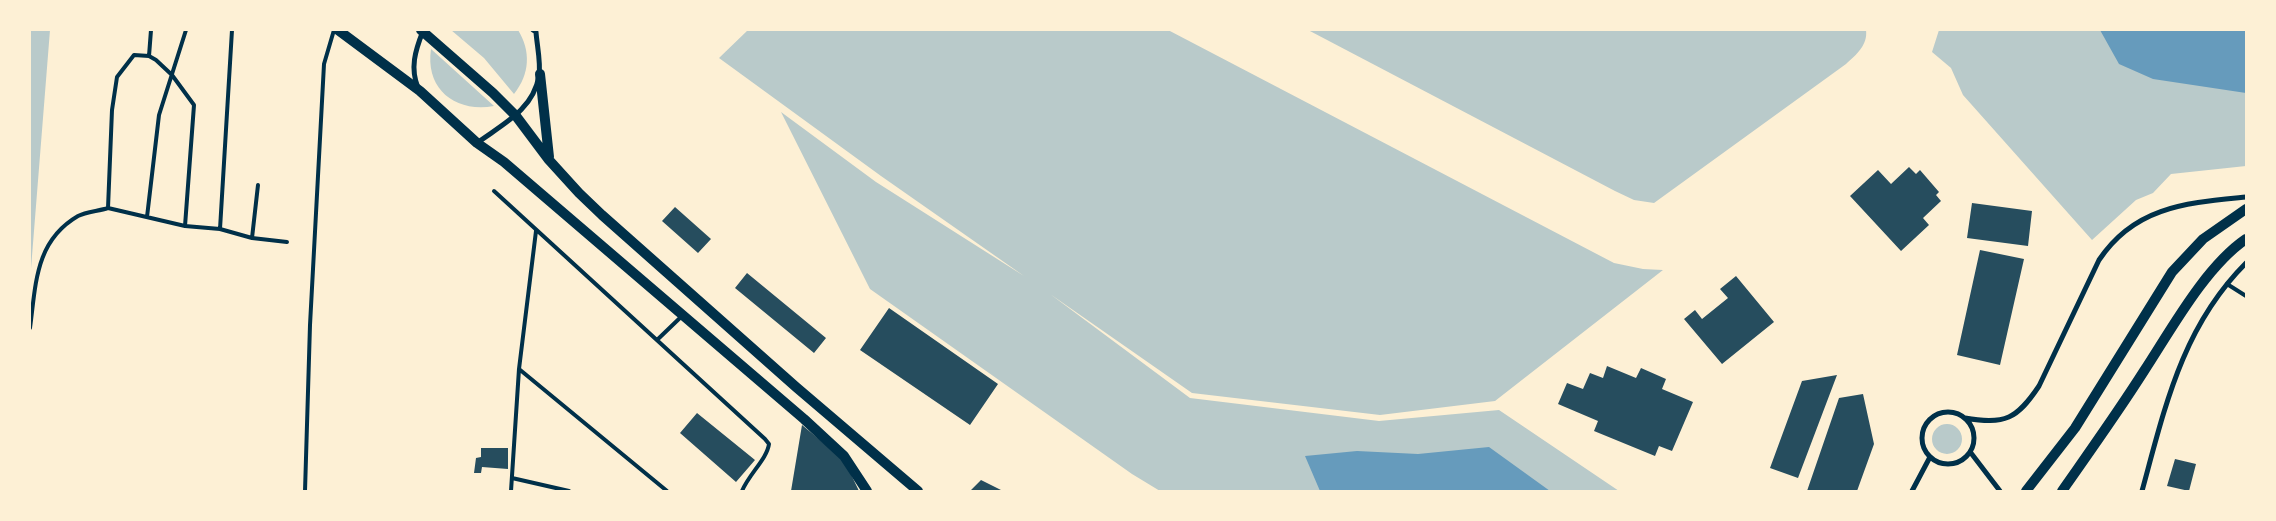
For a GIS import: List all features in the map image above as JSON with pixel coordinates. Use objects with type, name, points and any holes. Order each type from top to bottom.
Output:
[{"type":"main road","points":[[338,30],[420,91],[477,143],[504,162],[796,413],[844,456],[867,491]]},
{"type":"main road","points":[[422,31],[494,93],[516,116],[549,160],[602,215],[796,387],[918,491]]},
{"type":"main road","points":[[540,74],[544,128],[549,160]]},
{"type":"main road","points":[[2026,491],[2075,428],[2172,272],[2203,239],[2246,209]]},
{"type":"main road","points":[[2062,491],[2125,402],[2190,300],[2215,269],[2246,238]]},
{"type":"street","points":[[477,143],[516,116],[527,104],[535,90],[540,74],[536,32],[534,30]]},
{"type":"street","points":[[420,91],[414,77],[413,62],[422,31]]},
{"type":"street","points":[[1965,418],[1971,425],[1974,434],[1974,443],[1970,453],[1960,462],[1952,464],[1944,464],[1930,457],[1922,443],[1922,435],[1929,421],[1945,412],[1954,413],[1965,418],[1995,421],[2013,416],[2027,404],[2039,386],[2099,260],[2111,243],[2130,226],[2152,213],[2177,206],[2246,197]]},
{"type":"street","points":[[2142,491],[2170,388],[2194,336],[2225,284],[2246,263]]},
{"type":"street","points":[[1970,453],[2000,491]]},
{"type":"street","points":[[1912,491],[1930,457]]},
{"type":"lane","points":[[149,56],[151,30]]},
{"type":"lane","points":[[147,217],[159,115],[186,30]]},
{"type":"lane","points":[[220,229],[232,30]]},
{"type":"lane","points":[[305,491],[310,325],[323,84],[327,50],[334,30]]},
{"type":"lane","points":[[108,208],[112,110],[118,77],[126,62],[134,55],[149,56],[172,75],[194,105],[185,226]]},
{"type":"lane","points":[[252,238],[258,185]]},
{"type":"lane","points":[[494,191],[769,444],[766,456],[748,478],[742,491]]},
{"type":"lane","points":[[30,328],[37,274],[44,252],[52,238],[79,216],[108,208],[185,226],[220,229],[252,238],[287,242]]},
{"type":"lane","points":[[511,491],[519,369],[536,231]]},
{"type":"lane","points":[[2225,284],[2246,296]]},
{"type":"lane","points":[[657,340],[682,316]]},
{"type":"lane","points":[[519,369],[667,491]]},
{"type":"lane","points":[[512,478],[569,491]]},
{"type":"shaded area","points":[[30,30],[50,30],[30,281]]},
{"type":"shaded area","points":[[451,30],[518,30],[525,46],[527,62],[523,79],[514,94],[484,58]]},
{"type":"shaded area","points":[[748,30],[1168,30],[1614,263],[1643,269],[1663,270],[1495,401],[1380,415],[1192,393],[1050,294],[1190,398],[1379,421],[1499,410],[1619,491],[1160,491],[1132,474],[870,289],[781,112],[876,182],[1024,276],[881,176],[719,58]]},
{"type":"shaded area","points":[[1308,30],[1866,30],[1866,35],[1863,45],[1846,64],[1654,203],[1634,200],[1615,191]]},
{"type":"shaded area","points":[[1939,30],[2246,30],[2246,166],[2171,174],[2153,193],[2136,200],[2092,240],[1963,95],[1951,68],[1932,52]]},
{"type":"shaded area","points":[[431,49],[494,106],[467,106],[455,102],[446,95],[438,86],[433,76],[430,63]]},
{"type":"shaded area","points":[[1947,424],[1958,428],[1962,439],[1958,450],[1947,454],[1936,450],[1932,439],[1936,428]]},
{"type":"water","points":[[2100,30],[2246,30],[2246,93],[2153,79],[2119,64]]},
{"type":"water","points":[[1489,447],[1550,491],[1320,491],[1305,456],[1357,451],[1418,454]]},
{"type":"building","points":[[1909,167],[1916,174],[1920,170],[1939,192],[1936,195],[1941,201],[1923,218],[1929,225],[1901,251],[1850,196],[1878,170],[1891,184]]},
{"type":"building","points":[[1972,203],[2032,211],[2028,246],[1967,238]]},
{"type":"building","points":[[675,207],[711,239],[698,253],[662,221]]},
{"type":"building","points":[[1980,250],[2024,259],[2000,365],[1957,355]]},
{"type":"building","points":[[747,273],[826,338],[814,353],[735,288]]},
{"type":"building","points":[[1736,276],[1774,322],[1722,364],[1684,319],[1695,310],[1702,319],[1728,298],[1720,289]]},
{"type":"building","points":[[889,308],[998,384],[970,425],[860,350]]},
{"type":"building","points":[[1607,366],[1636,378],[1641,368],[1666,379],[1662,389],[1693,402],[1672,451],[1659,446],[1655,456],[1594,431],[1598,421],[1558,404],[1567,383],[1583,389],[1590,373],[1603,378]]},
{"type":"building","points":[[1837,375],[1798,478],[1770,468],[1802,381]]},
{"type":"building","points":[[1863,394],[1874,444],[1857,491],[1807,491],[1839,398]]},
{"type":"building","points":[[697,413],[755,460],[736,482],[680,433]]},
{"type":"building","points":[[802,425],[844,460],[859,491],[791,491]]},
{"type":"building","points":[[481,448],[508,448],[508,469],[482,467],[481,473],[474,473],[476,458],[481,457]]},
{"type":"building","points":[[2175,459],[2196,464],[2189,491],[2167,486]]},
{"type":"building","points":[[981,480],[1003,491],[970,491]]}]
